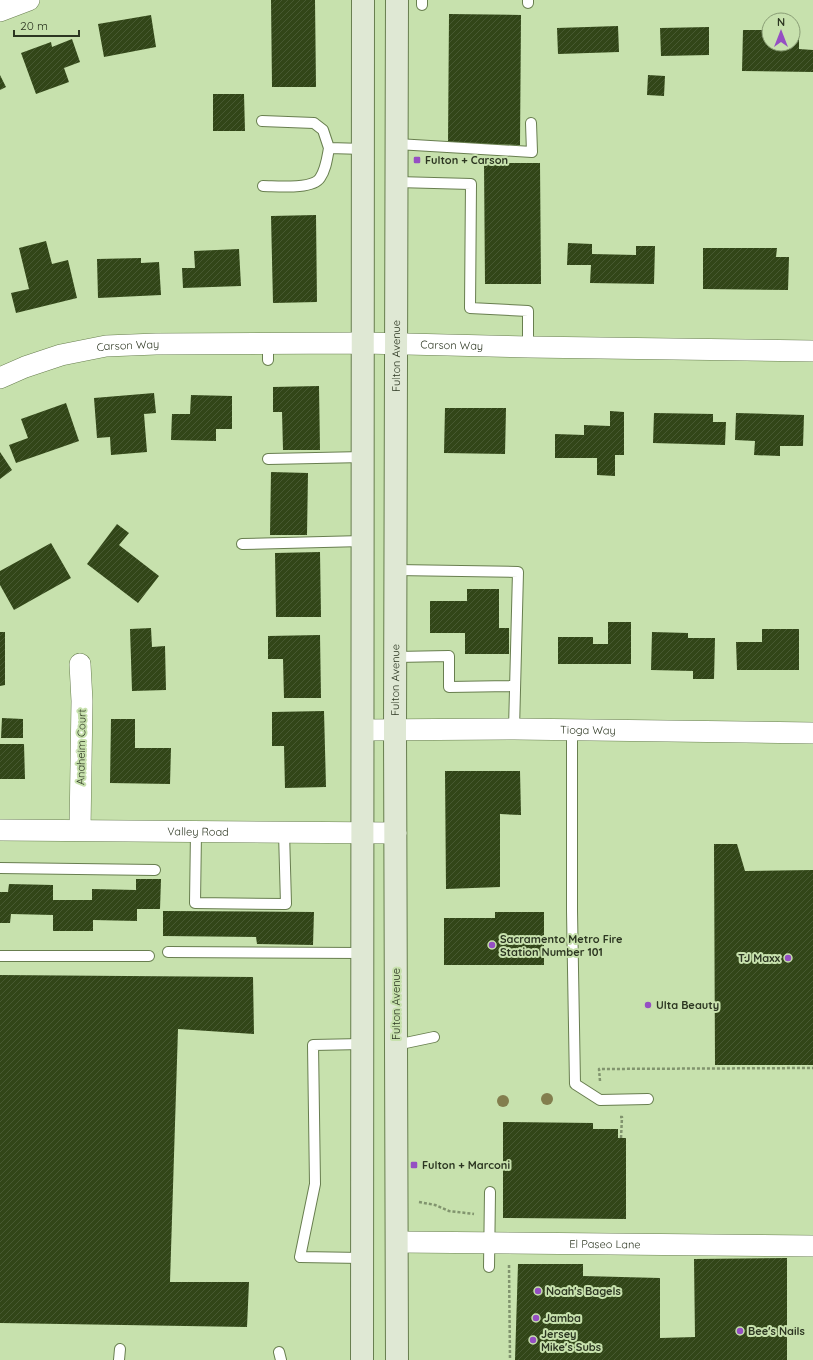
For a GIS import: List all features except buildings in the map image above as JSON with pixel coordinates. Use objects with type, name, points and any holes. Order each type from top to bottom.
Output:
[{"type":"main road","points":[[362,1360],[364,457],[363,0]]},
{"type":"main road","name":"Fulton Avenue","points":[[397,0],[395,730],[397,1360]]},
{"type":"street","points":[[0,11],[29,0]]},
{"type":"street","name":"Carson Way","points":[[0,378],[25,367],[61,355],[106,346],[156,344],[268,351],[364,343],[813,351]]},
{"type":"street","name":"Anaheim Court","points":[[80,664],[82,701],[80,830]]},
{"type":"street","name":"Tioga Way","points":[[363,730],[514,728],[813,733]]},
{"type":"street","name":"Valley Road","points":[[0,830],[396,833]]},
{"type":"street","name":"El Paseo Lane","points":[[397,1242],[813,1246]]},
{"type":"lane","points":[[262,121],[314,123],[323,130],[329,148],[326,168],[319,180],[307,186],[263,186]]},
{"type":"lane","points":[[397,144],[532,152],[531,123]]},
{"type":"lane","points":[[329,148],[364,149]]},
{"type":"lane","points":[[397,182],[471,184],[470,308],[528,311],[528,347]]},
{"type":"lane","points":[[268,459],[364,457]]},
{"type":"lane","points":[[242,544],[363,541]]},
{"type":"lane","points":[[396,570],[518,572],[514,728]]},
{"type":"lane","points":[[396,657],[449,656],[449,687],[515,686]]},
{"type":"lane","points":[[572,730],[572,910],[575,1084],[600,1100],[648,1099]]},
{"type":"lane","points":[[196,832],[195,903],[286,904],[284,832]]},
{"type":"lane","points":[[0,868],[155,870]]},
{"type":"lane","points":[[168,952],[362,953]]},
{"type":"lane","points":[[0,956],[149,956]]},
{"type":"lane","points":[[396,1045],[434,1037]]},
{"type":"lane","points":[[362,1044],[313,1045],[315,1184],[300,1257],[362,1258]]},
{"type":"lane","points":[[489,1267],[490,1192]]},
{"type":"lane","points":[[119,1360],[120,1349]]},
{"type":"path","points":[[621,1138],[622,1117],[601,1117],[599,1069],[813,1068]]},
{"type":"path","points":[[413,1202],[429,1203],[449,1211],[478,1215],[490,1214]]},
{"type":"path","points":[[510,1360],[508,1265],[513,1264],[512,1243]]},
{"type":"place","name":"Fulton + Carson","points":[[417,160]]},
{"type":"place","name":"Sacramento Metro Fire Station Number 101","points":[[492,945]]},
{"type":"place","name":"TJ Maxx","points":[[788,958]]},
{"type":"place","name":"Ulta Beauty","points":[[648,1005]]},
{"type":"place","name":"Fulton + Marconi","points":[[414,1165]]},
{"type":"place","name":"Noah's Bagels","points":[[538,1291]]},
{"type":"place","name":"Jamba","points":[[536,1318]]},
{"type":"place","name":"Bee's Nails","points":[[740,1331]]},
{"type":"place","name":"Jersey Mike's Subs","points":[[533,1340]]}]
